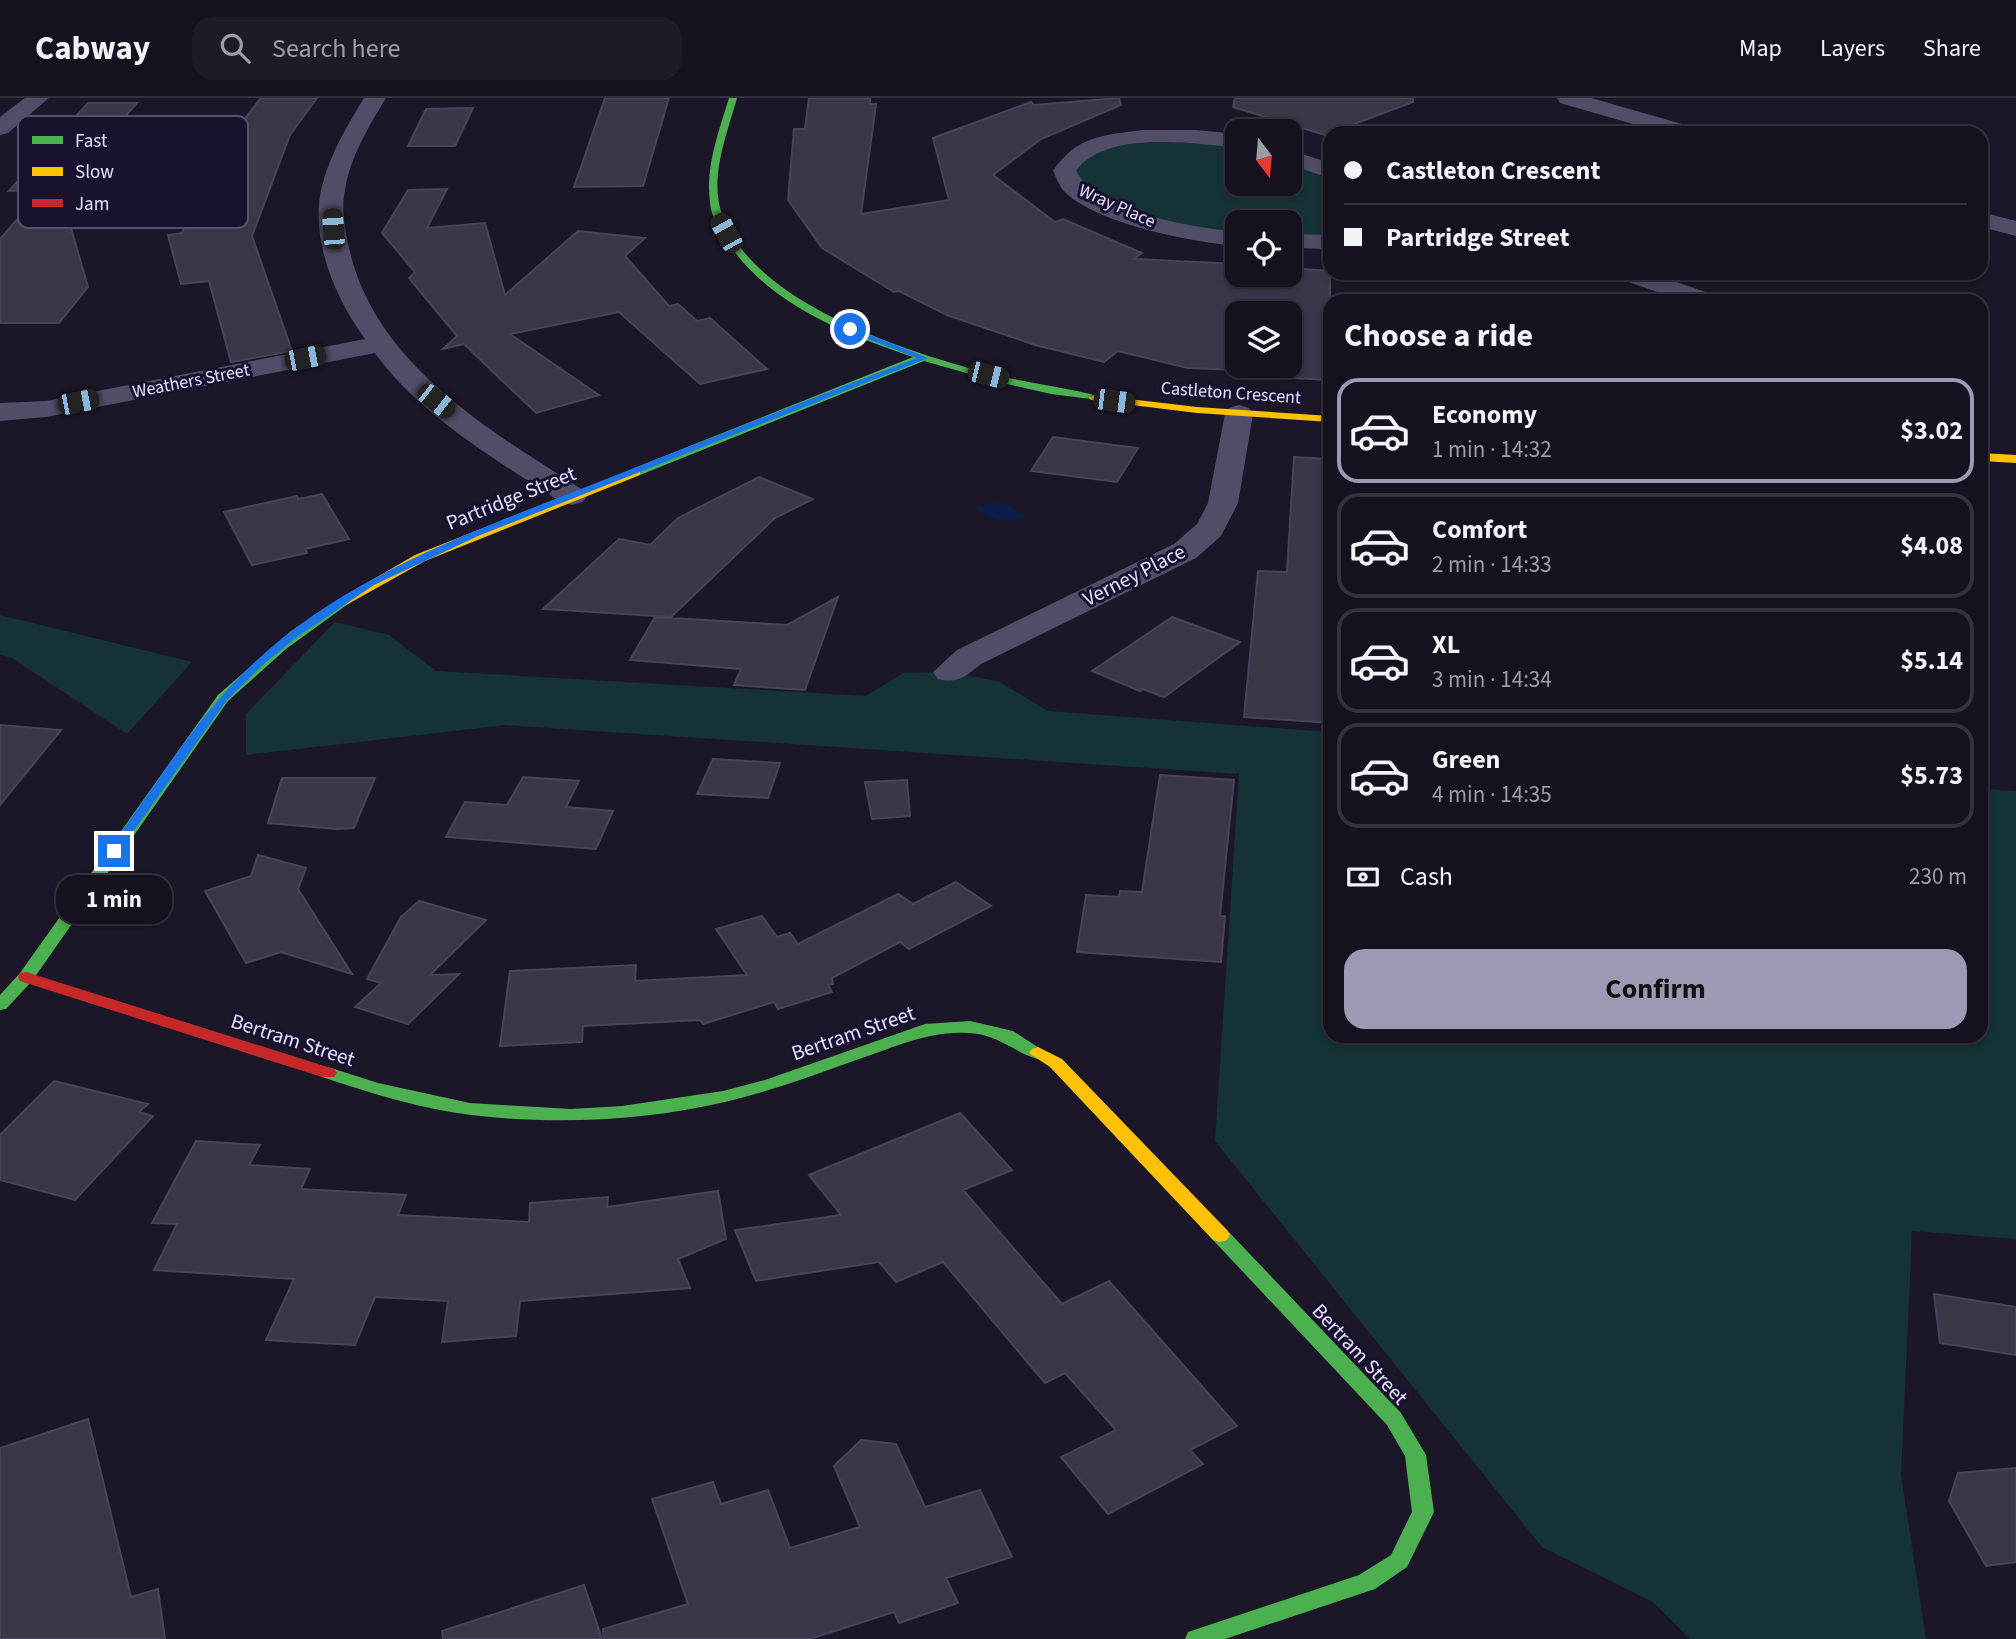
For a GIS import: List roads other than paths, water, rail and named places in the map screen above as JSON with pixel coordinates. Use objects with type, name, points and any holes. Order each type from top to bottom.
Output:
[{"type":"street","points":[[0,128],[38,98]]},
{"type":"street","points":[[375,98],[347,147],[334,186],[331,207],[335,251],[351,296],[380,344],[436,401],[465,424],[572,496]]},
{"type":"street","name":"Castleton Crescent","points":[[733,98],[713,188],[718,218],[735,248],[764,278],[832,321],[886,345],[924,358],[1034,387],[1114,401],[1239,414],[1323,419]]},
{"type":"street","points":[[1568,98],[1664,126]]},
{"type":"street","name":"Wray Place","points":[[1225,140],[1180,135],[1124,139],[1081,152],[1067,164],[1065,171],[1070,186],[1081,194],[1150,223],[1193,234],[1225,238]]},
{"type":"street","points":[[1302,161],[1323,169]]},
{"type":"street","points":[[1988,221],[2016,229]]},
{"type":"street","points":[[1302,241],[1323,242]]},
{"type":"street","points":[[1646,280],[1688,294]]},
{"type":"street","name":"Weathers Street","points":[[0,412],[46,409],[380,344]]},
{"type":"street","name":"Partridge Street","points":[[0,1005],[26,977],[195,735],[234,688],[261,661],[310,622],[371,583],[474,534],[924,358]]},
{"type":"street","name":"Verney Place","points":[[950,672],[969,657],[1185,551],[1210,529],[1223,503],[1239,414]]},
{"type":"street","points":[[1988,457],[2016,459]]},
{"type":"street","name":"Bertram Street","points":[[26,977],[375,1088],[470,1109],[571,1115],[622,1112],[723,1097],[771,1084],[931,1027],[970,1027],[1007,1035],[1056,1063],[1394,1419],[1415,1455],[1423,1512],[1399,1561],[1367,1582],[1196,1639]]},
{"type":"water","points":[[994,502],[1007,505],[1022,515],[1020,519],[1002,521],[978,511],[978,507]]}]
